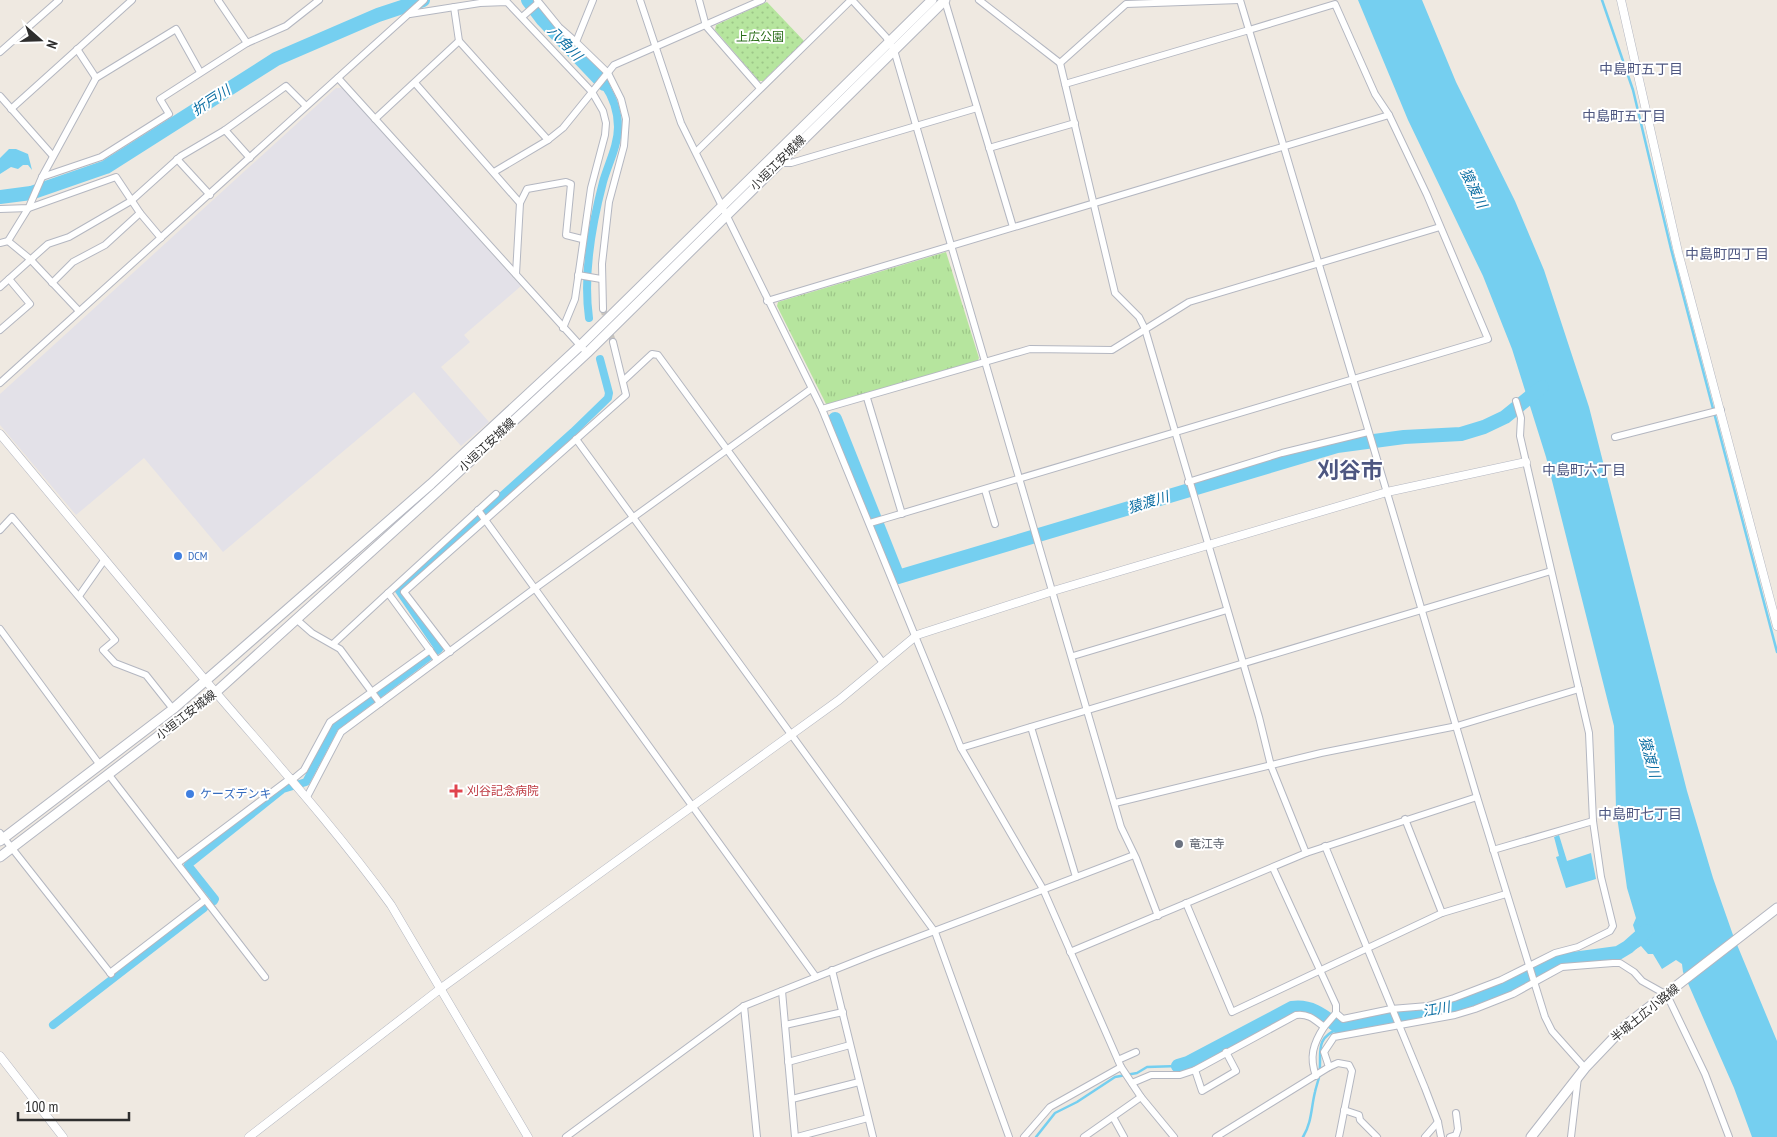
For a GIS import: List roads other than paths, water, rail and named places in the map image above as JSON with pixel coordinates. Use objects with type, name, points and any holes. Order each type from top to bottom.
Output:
[{"type":"main road","name":"小垣江安城線","points":[[0,857],[109,776],[216,692],[296,619],[583,350],[726,209],[932,0]]},
{"type":"main road","name":"小垣江安城線","points":[[726,209],[778,164],[945,0]]},
{"type":"main road","name":"小垣江安城線","points":[[1,837],[173,709],[583,350]]},
{"type":"main road","name":"半城土広小路線","points":[[1530,1137],[1585,1068],[1626,1026],[1749,932],[1777,908]]},
{"type":"street","points":[[0,52],[60,0]]},
{"type":"street","points":[[11,108],[132,0]]},
{"type":"street","points":[[42,177],[101,157],[168,114],[160,98],[247,42],[286,26],[319,0]]},
{"type":"street","points":[[0,383],[424,0]]},
{"type":"street","points":[[576,42],[593,0]]},
{"type":"street","points":[[640,0],[670,94],[696,152],[726,209],[767,301],[822,409],[874,522],[961,748],[1042,889],[1120,1063],[1141,1097],[1174,1137]]},
{"type":"street","points":[[698,0],[706,26],[760,88]]},
{"type":"street","points":[[494,172],[548,140],[563,128],[614,65],[762,0]]},
{"type":"street","points":[[696,152],[851,0],[890,41],[917,126],[949,246],[1053,591],[1121,827],[1158,916]]},
{"type":"street","points":[[945,0],[1012,227]]},
{"type":"street","points":[[979,0],[1060,63],[1114,293],[1139,317],[1145,328],[1188,482],[1243,662],[1271,766],[1306,854]]},
{"type":"street","points":[[1060,63],[1126,4],[1240,0],[1317,264],[1355,379],[1372,446],[1533,982],[1552,1031],[1585,1068]]},
{"type":"street","points":[[1621,0],[1678,252],[1777,626]]},
{"type":"street","points":[[220,1],[247,42]]},
{"type":"street","points":[[409,14],[507,2],[593,90],[603,111],[605,135],[591,188],[582,239],[580,276],[575,299],[563,328]]},
{"type":"street","points":[[522,17],[538,2],[608,73],[621,98],[626,119],[624,146],[609,202],[598,279],[604,288],[603,309]]},
{"type":"street","points":[[874,522],[1488,339],[1389,115],[1375,94],[1334,2],[1248,30],[1066,84]]},
{"type":"street","points":[[454,7],[459,41],[548,140]]},
{"type":"street","points":[[0,243],[8,241],[29,208],[42,177],[96,78],[176,29],[200,72]]},
{"type":"street","points":[[375,119],[459,41]]},
{"type":"street","points":[[77,49],[96,78]]},
{"type":"street","points":[[338,78],[583,350]]},
{"type":"street","points":[[415,83],[520,203]]},
{"type":"street","points":[[0,287],[48,244],[69,237],[131,201],[177,159],[225,130],[286,86],[306,106]]},
{"type":"street","points":[[0,96],[53,156]]},
{"type":"street","points":[[778,164],[792,163],[977,108]]},
{"type":"street","points":[[767,301],[1284,148],[1389,115]]},
{"type":"street","points":[[989,148],[1075,123]]},
{"type":"street","points":[[225,130],[250,158]]},
{"type":"street","points":[[177,159],[210,195]]},
{"type":"street","points":[[0,209],[29,208],[116,177],[131,201],[161,238]]},
{"type":"street","points":[[516,274],[520,203],[527,189],[566,182],[571,184],[566,235],[582,239]]},
{"type":"street","points":[[52,283],[73,262],[105,245],[140,213]]},
{"type":"street","points":[[822,409],[867,398],[1030,349],[1112,350],[1188,302],[1440,227]]},
{"type":"street","points":[[8,241],[30,259],[78,312]]},
{"type":"street","points":[[580,276],[598,279]]},
{"type":"street","points":[[0,330],[30,304],[9,279]]},
{"type":"street","points":[[450,652],[404,592],[626,395],[613,342]]},
{"type":"street","points":[[623,381],[652,354],[658,355],[883,663]]},
{"type":"street","points":[[306,796],[341,732],[534,589],[635,518],[811,389]]},
{"type":"street","points":[[867,398],[902,514]]},
{"type":"street","points":[[1336,1013],[1344,1019],[1391,1009],[1428,1006],[1454,998],[1501,980],[1555,953],[1578,947],[1610,930],[1613,926],[1601,877],[1593,821],[1589,733],[1520,436],[1521,418],[1516,401]]},
{"type":"street","points":[[1615,438],[1720,411]]},
{"type":"street","points":[[1188,482],[1282,454],[1368,432]]},
{"type":"street","points":[[0,434],[206,681],[292,779],[391,906],[528,1137]]},
{"type":"street","points":[[576,439],[935,932],[1009,1137]]},
{"type":"street","points":[[249,1137],[440,988],[839,700],[917,635],[1053,591],[1387,492],[1526,462]]},
{"type":"street","points":[[984,490],[995,524]]},
{"type":"street","points":[[333,644],[496,494]]},
{"type":"street","points":[[478,510],[816,977]]},
{"type":"street","points":[[0,530],[12,517],[115,640],[103,650],[115,663],[146,675],[173,709]]},
{"type":"street","points":[[79,596],[105,559]]},
{"type":"street","points":[[961,748],[1551,571]]},
{"type":"street","points":[[388,593],[437,660]]},
{"type":"street","points":[[1072,656],[1227,610]]},
{"type":"street","points":[[296,619],[312,633],[340,649],[380,703]]},
{"type":"street","points":[[0,629],[100,765]]},
{"type":"street","points":[[178,863],[304,770],[330,722],[430,650]]},
{"type":"street","points":[[1115,803],[1271,766],[1457,726],[1579,689]]},
{"type":"street","points":[[1031,727],[1076,877]]},
{"type":"street","points":[[109,776],[265,977]]},
{"type":"street","points":[[1070,952],[1324,846],[1478,797]]},
{"type":"street","points":[[1405,819],[1442,913]]},
{"type":"street","points":[[1493,850],[1593,821]]},
{"type":"street","points":[[1,837],[12,848],[111,974],[205,900]]},
{"type":"street","points":[[1324,846],[1438,1122],[1441,1137]]},
{"type":"street","points":[[566,1137],[744,1006],[832,970],[1134,855]]},
{"type":"street","points":[[1273,868],[1336,1005],[1336,1013],[1324,1027],[1312,1049],[1313,1067],[1316,1075]]},
{"type":"street","points":[[1186,904],[1232,1012],[1442,913],[1506,894]]},
{"type":"street","points":[[1327,1069],[1324,1052],[1334,1037],[1475,1009],[1513,994],[1562,967],[1620,964],[1634,972],[1642,981],[1667,995],[1704,1074],[1728,1137]]},
{"type":"street","points":[[832,970],[873,1137]]},
{"type":"street","points":[[782,991],[796,1137],[868,1118]]},
{"type":"street","points":[[744,1006],[757,1137]]},
{"type":"street","points":[[785,1025],[842,1012]]},
{"type":"street","points":[[1132,1083],[1151,1075],[1180,1075],[1195,1070],[1296,1015],[1310,1016],[1324,1027]]},
{"type":"street","points":[[788,1062],[850,1045]]},
{"type":"street","points":[[1024,1137],[1050,1107],[1136,1052]]},
{"type":"street","points":[[1195,1070],[1202,1091],[1236,1071],[1226,1052]]},
{"type":"street","points":[[0,1056],[63,1137]]},
{"type":"street","points":[[1216,1137],[1338,1063],[1349,1065],[1352,1071],[1352,1080],[1339,1137]]},
{"type":"street","points":[[1571,1137],[1578,1077]]},
{"type":"street","points":[[792,1099],[860,1082]]},
{"type":"street","points":[[1084,1137],[1141,1097]]},
{"type":"street","points":[[1344,1110],[1359,1115],[1360,1120],[1377,1137]]},
{"type":"street","points":[[1450,1137],[1456,1135],[1458,1129],[1456,1113]]},
{"type":"street","points":[[1113,1116],[1124,1137]]},
{"type":"street","points":[[1425,1137],[1438,1122]]},
{"type":"water","points":[[1358,0],[1422,0],[1456,82],[1515,201],[1544,270],[1589,407],[1687,791],[1713,878],[1733,935],[1777,1041],[1777,1137],[1752,1137],[1734,1088],[1683,972],[1682,964],[1676,960],[1662,969],[1653,954],[1648,954],[1641,946],[1636,949],[1629,938],[1636,934],[1633,925],[1636,918],[1627,888],[1616,809],[1614,726],[1546,457],[1512,349],[1483,276],[1408,120]]},
{"type":"water","points":[[9,149],[16,149],[28,154],[32,170],[28,165],[23,165],[18,169],[11,167],[0,174],[0,158]]},
{"type":"water","points":[[1559,835],[1567,861],[1591,853],[1596,879],[1566,888],[1556,857],[1559,856],[1554,837]]},
{"type":"waterway","name":"折戸川","points":[[0,197],[31,193],[106,167],[276,59],[378,15],[423,0]]},
{"type":"waterway","name":"八角川","points":[[528,0],[543,20],[604,84]]},
{"type":"waterway","points":[[1602,0],[1633,90],[1671,249],[1777,652]]},
{"type":"waterway","points":[[589,318],[587,285],[592,232],[603,182],[618,134],[616,110],[604,84]]},
{"type":"waterway","points":[[214,901],[215,899],[188,865],[283,789],[306,782],[335,727],[439,649],[398,589],[573,432],[608,398],[609,393],[600,359]]},
{"type":"waterway","name":"猿渡川","points":[[835,419],[898,577],[1337,446],[1404,437],[1461,434],[1484,427],[1505,417],[1542,387]]},
{"type":"waterway","points":[[53,1025],[204,908]]},
{"type":"waterway","name":"江川","points":[[1178,1066],[1188,1063],[1292,1008],[1312,1010],[1340,1028],[1431,1012],[1458,1005],[1506,988],[1558,961],[1618,953],[1646,931]]},
{"type":"waterway","points":[[1303,1137],[1310,1120],[1319,1077],[1322,1042],[1331,1032],[1340,1028]]},
{"type":"waterway","points":[[1036,1137],[1055,1113],[1077,1102],[1115,1077],[1137,1073],[1147,1067],[1178,1066]]},
{"type":"tunnel","points":[[603,309],[613,342]]},
{"type":"place","name":"DCM","points":[[178,556]]},
{"type":"place","name":"刈谷記念病院","points":[[456,791]]},
{"type":"place","name":"ケーズデンキ","points":[[190,794]]},
{"type":"place","name":"竜江寺","points":[[1179,844]]},
{"type":"district","name":"中島町五丁目","points":[[1641,69]]},
{"type":"district","name":"中島町五丁目","points":[[1624,116]]},
{"type":"district","name":"中島町四丁目","points":[[1727,254]]},
{"type":"district","name":"刈谷市","points":[[1350,470]]},
{"type":"district","name":"中島町六丁目","points":[[1584,470]]},
{"type":"district","name":"中島町七丁目","points":[[1640,814]]},
{"type":"park label","name":"上広公園","points":[[760,37]]}]
